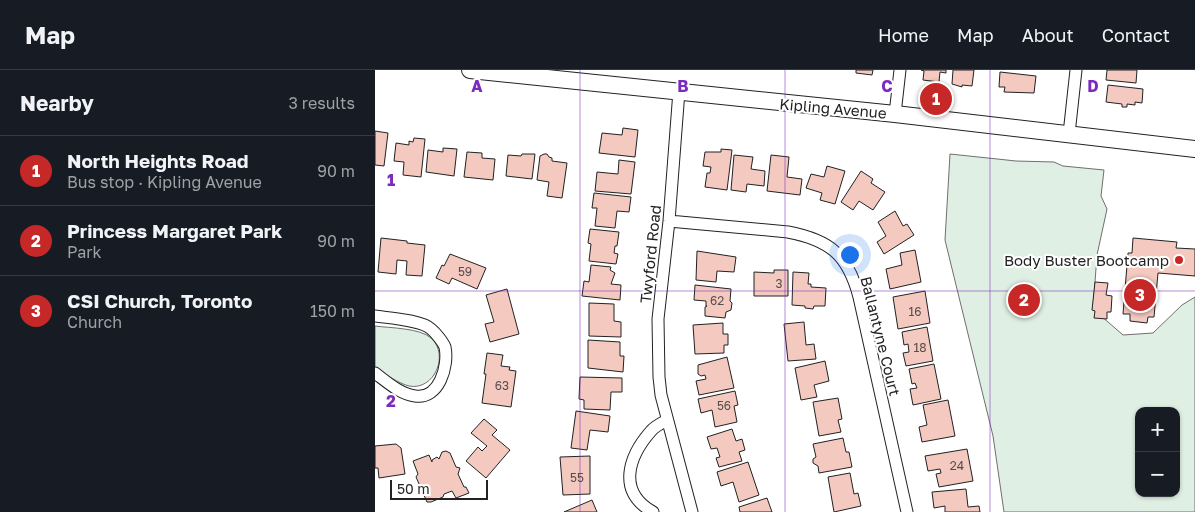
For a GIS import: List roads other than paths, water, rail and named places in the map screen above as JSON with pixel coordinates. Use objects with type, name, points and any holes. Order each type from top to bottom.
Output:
[{"type":"main road","name":"Kipling Avenue","points":[[470,70],[895,114],[1195,149]]},
{"type":"street","points":[[895,114],[900,70]]},
{"type":"street","points":[[1069,134],[1076,70]]},
{"type":"street","name":"Twyford Road","points":[[679,91],[669,221],[658,319],[659,377],[661,395],[691,512]]},
{"type":"street","name":"Ballantyne Court","points":[[669,221],[804,235],[819,240],[832,248],[845,262],[855,282],[859,297],[907,512]]},
{"type":"street","points":[[375,316],[422,324],[431,328],[444,345],[446,362],[439,384],[432,391],[423,395],[416,396],[405,393],[375,373]]},
{"type":"street","points":[[653,512],[639,503],[631,492],[629,479],[631,466],[639,448],[652,430],[667,420]]},
{"type":"place","name":"North Heights Road","points":[[936,99]]},
{"type":"place","name":"Body Buster Bootcamp","points":[[1179,260]]},
{"type":"place","name":"CSI Church, Toronto","points":[[1140,295]]},
{"type":"place","name":"Princess Margaret Park","points":[[1024,300]]}]
